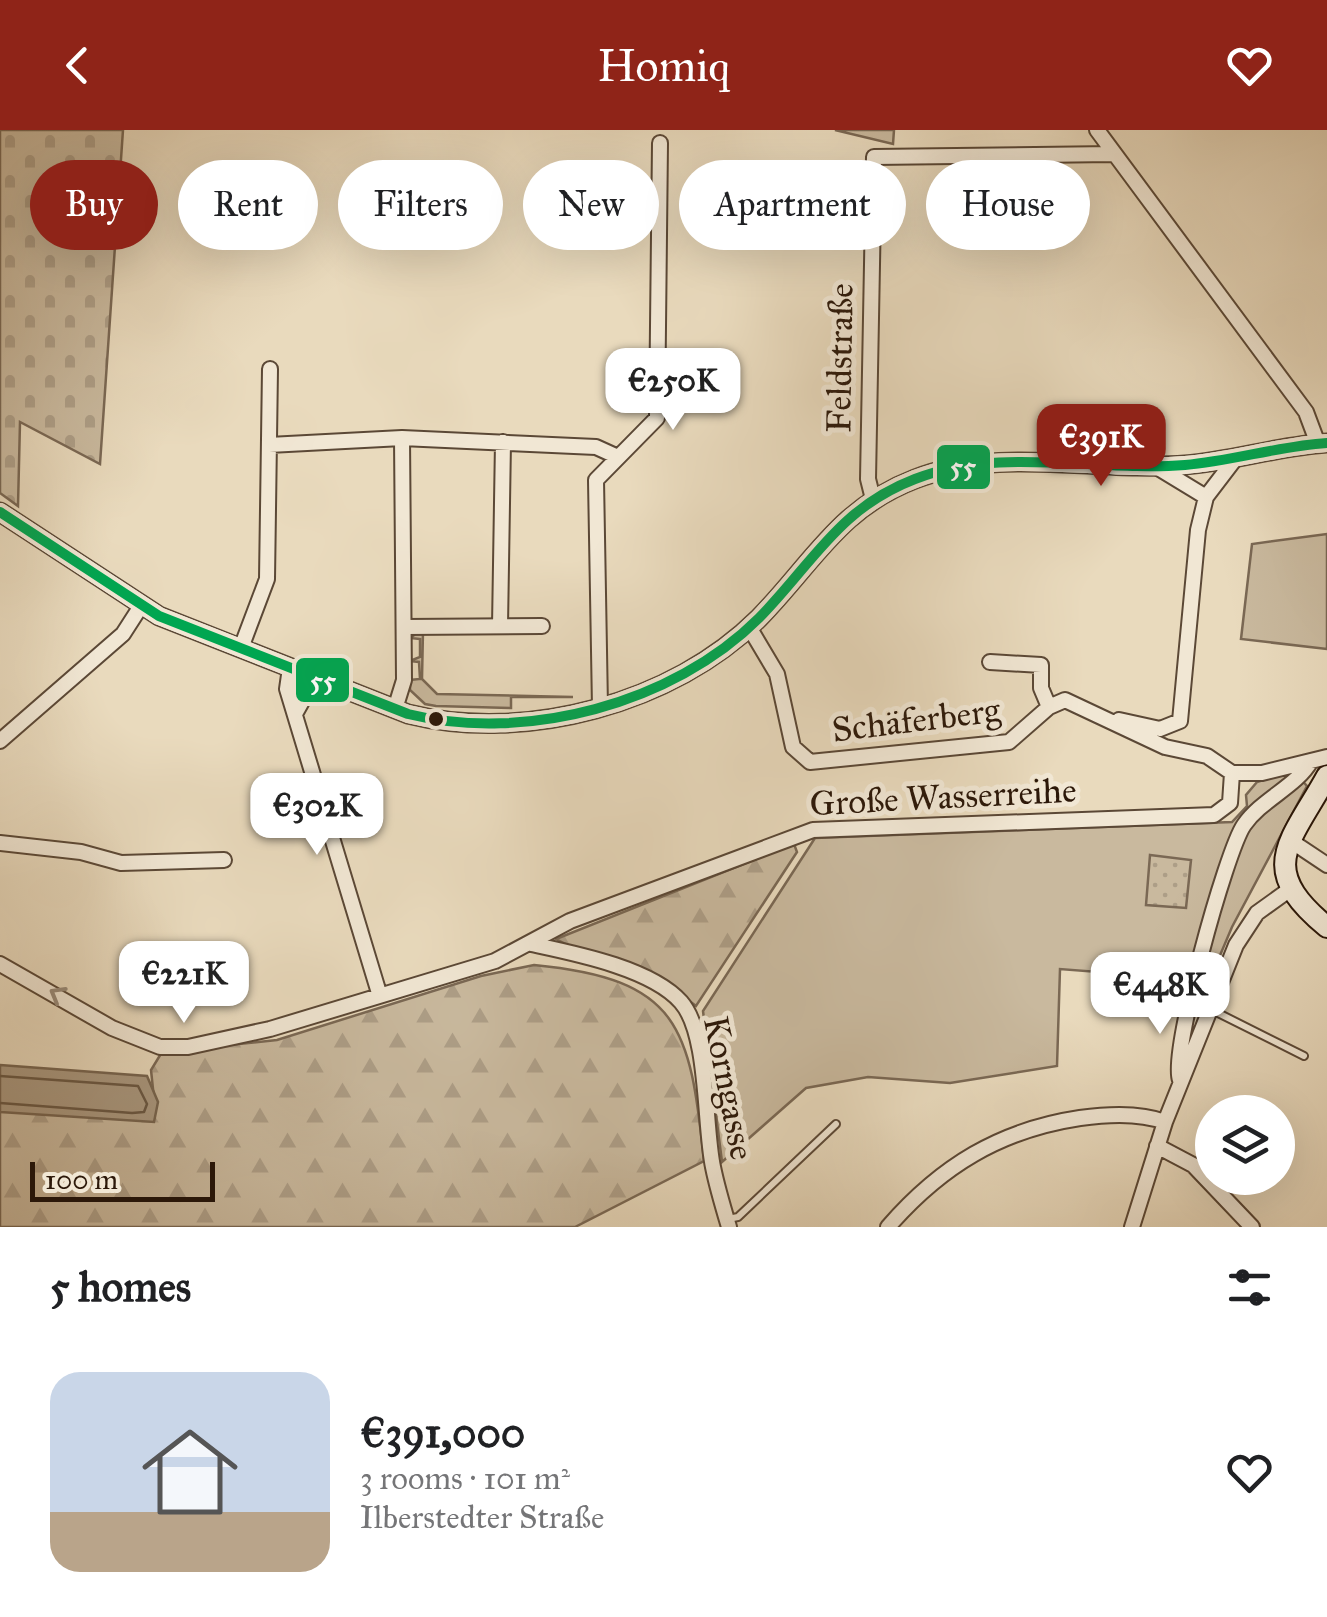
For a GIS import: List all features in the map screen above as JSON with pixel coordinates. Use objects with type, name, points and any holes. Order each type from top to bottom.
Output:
[{"type":"main road","points":[[1327,776],[1291,841],[1283,868],[1289,890],[1327,927]]},
{"type":"street","points":[[0,512],[140,606],[395,709],[437,720],[483,723],[600,707],[689,668],[749,627],[826,539],[873,498],[924,475],[958,466],[1155,466],[1235,459],[1323,444],[1306,412],[1097,130]]},
{"type":"street","points":[[600,707],[596,480],[657,418],[660,143]]},
{"type":"street","name":"Feldstraße","points":[[873,498],[868,480],[874,157],[1112,154]]},
{"type":"street","points":[[241,648],[267,580],[270,369]]},
{"type":"street","points":[[268,444],[402,438],[596,447],[618,456]]},
{"type":"street","points":[[395,709],[404,680],[406,627],[402,438]]},
{"type":"street","points":[[500,626],[504,442]]},
{"type":"street","points":[[1104,715],[1160,729],[1173,728],[1180,721],[1198,530],[1206,496],[1235,459]]},
{"type":"street","points":[[1155,466],[1206,496]]},
{"type":"street","points":[[0,741],[123,634],[140,606]]},
{"type":"street","points":[[406,627],[542,626]]},
{"type":"street","name":"Schäferberg","points":[[749,627],[777,674],[794,746],[810,762],[996,746],[1020,738],[1050,707],[1070,700],[1165,747],[1207,756],[1232,773]]},
{"type":"street","name":"Schäferberg","points":[[990,662],[1040,665],[1041,688],[1050,707]]},
{"type":"street","points":[[290,668],[287,689],[378,993]]},
{"type":"street","points":[[296,712],[314,678]]},
{"type":"street","points":[[1232,773],[1262,773],[1327,758]]},
{"type":"street","points":[[1181,1082],[1178,1074],[1193,986],[1237,838],[1254,813],[1311,761]]},
{"type":"street","name":"Große Wasserreihe","points":[[0,964],[112,1028],[174,1048],[270,1028],[495,961],[570,921],[813,830],[1214,815],[1230,803],[1232,773]]},
{"type":"street","points":[[1291,841],[1327,864]]},
{"type":"street","points":[[0,843],[82,852],[121,863],[224,860]]},
{"type":"street","points":[[1132,1227],[1165,1122],[1251,920],[1289,890]]},
{"type":"street","name":"Korngasse","points":[[531,944],[629,972],[660,985],[681,1002],[695,1036],[712,1166],[728,1223]]},
{"type":"street","points":[[888,1227],[945,1170],[1006,1136],[1043,1125],[1112,1114],[1165,1122]]},
{"type":"street","points":[[1157,1146],[1192,1165],[1252,1227]]},
{"type":"lane","points":[[1211,1009],[1304,1056]]},
{"type":"lane","points":[[728,1223],[836,1124]]},
{"type":"green space","points":[[0,130],[123,130],[121,160],[30,160],[30,250],[115,250],[100,464],[20,422],[18,506],[0,493]]},
{"type":"green space","points":[[835,130],[894,130],[893,144]]},
{"type":"green space","points":[[1327,534],[1327,649],[1241,639],[1252,544]]},
{"type":"green space","points":[[423,631],[422,679],[437,694],[573,697],[511,697],[511,708],[425,704],[410,690],[410,680],[420,679],[419,662],[410,661],[420,657],[420,639],[411,638]]},
{"type":"green space","points":[[1293,771],[1307,786],[1232,927],[1207,986],[1185,987],[1163,977],[1060,969],[1057,1066],[950,1083],[868,1077],[806,1088],[722,1162],[703,1011],[815,838],[1232,822],[1247,806],[1246,795],[1257,782]]},
{"type":"green space","points":[[794,844],[797,852],[696,1006],[664,985],[556,939]]},
{"type":"green space","points":[[1150,855],[1191,860],[1186,908],[1146,905]]},
{"type":"green space","points":[[534,965],[583,972],[620,983],[648,998],[668,1018],[683,1044],[692,1076],[704,1161],[575,1227],[0,1227],[0,1101],[155,1108],[151,1070],[162,1052],[277,1040],[481,976]]},
{"type":"water","points":[[0,1065],[147,1076],[158,1102],[154,1122],[0,1112]]},
{"type":"transit line","name":"55","points":[[0,512],[159,616],[408,714],[453,722],[500,723],[548,719],[595,709],[641,694],[684,673],[724,648],[759,618],[846,521],[866,505],[915,479],[947,469],[1014,462],[1185,465],[1327,443]]}]
